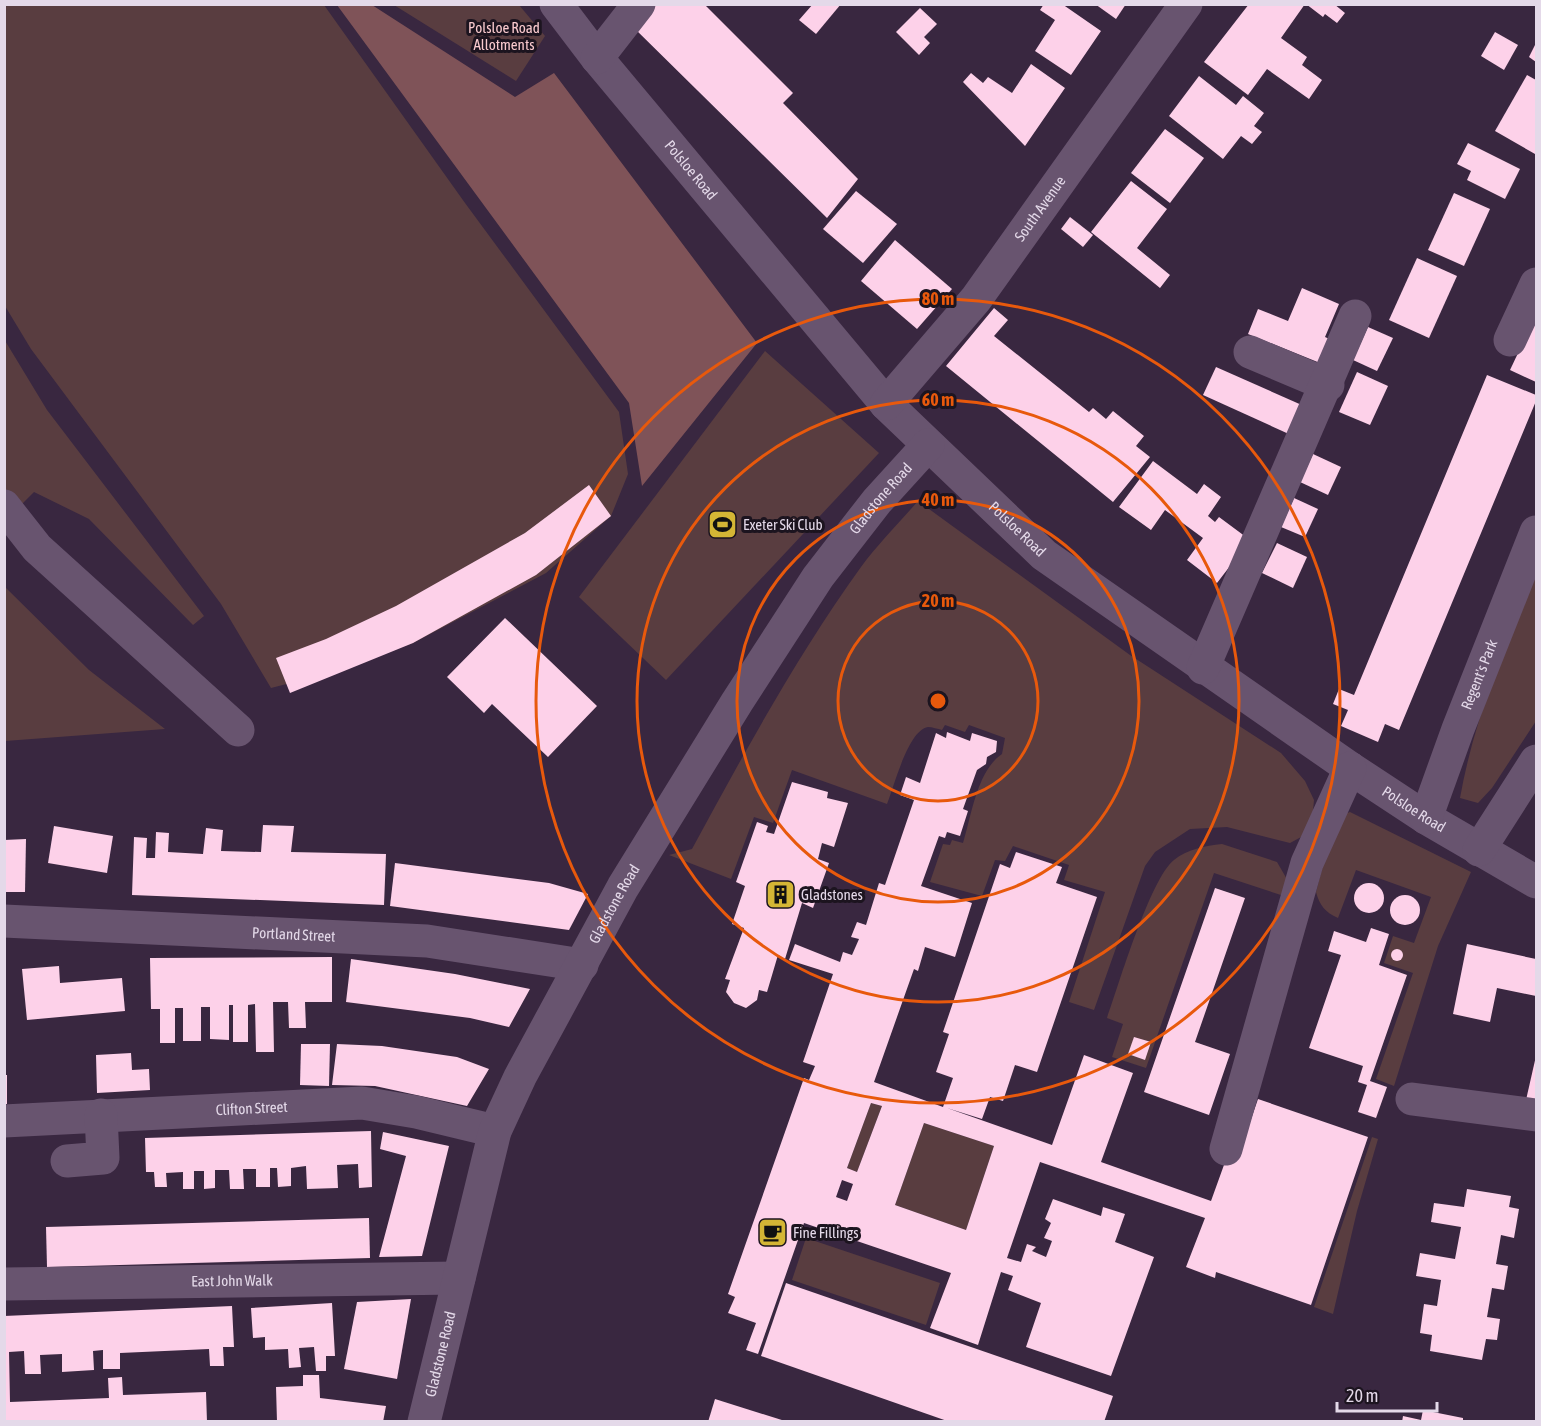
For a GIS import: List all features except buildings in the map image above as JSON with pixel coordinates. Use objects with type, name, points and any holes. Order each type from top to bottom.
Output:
[{"type":"street","name":"Polsloe Road","points":[[556,4],[597,58],[886,404],[1044,555],[1203,668],[1350,768],[1426,818],[1536,882]]},
{"type":"street","points":[[597,58],[639,4]]},
{"type":"street","name":"South Avenue","points":[[886,404],[976,299],[1186,4]]},
{"type":"street","points":[[1510,340],[1536,284]]},
{"type":"street","points":[[1203,668],[1328,385],[1355,316]]},
{"type":"street","points":[[1250,352],[1328,385]]},
{"type":"street","name":"Gladstone Road","points":[[423,1422],[495,1131],[520,1077],[635,868],[737,702],[818,577],[877,501],[928,445]]},
{"type":"street","points":[[4,506],[37,548],[238,730]]},
{"type":"street","name":"Regent's Park","points":[[1426,818],[1458,729],[1536,532]]},
{"type":"street","points":[[1479,850],[1536,760]]},
{"type":"street","points":[[1226,1149],[1307,862],[1350,768]]},
{"type":"street","name":"Portland Street","points":[[4,921],[426,941],[582,965]]},
{"type":"street","points":[[1412,1099],[1536,1115]]},
{"type":"street","name":"Clifton Street","points":[[4,1121],[362,1103],[416,1112],[495,1131]]},
{"type":"street","points":[[67,1161],[103,1158],[101,1115]]},
{"type":"street","name":"East John Walk","points":[[4,1284],[459,1278]]},
{"type":"green space","points":[[5,5],[324,5],[465,203],[619,412],[628,474],[611,516],[546,573],[413,643],[341,670],[271,688],[221,604],[31,349],[5,306]]},
{"type":"green space","name":"Polsloe Road Allotments","points":[[394,5],[519,5],[545,36],[516,81]]},
{"type":"green space","points":[[4,339],[47,410],[204,616],[193,625],[89,519],[34,492],[5,521]]},
{"type":"green space","name":"Exeter Ski Club","points":[[765,351],[879,453],[666,680],[579,597]]},
{"type":"green space","points":[[918,501],[1130,655],[1281,753],[1305,781],[1314,800],[1312,822],[1303,836],[1290,843],[1227,827],[1190,829],[1155,852],[1145,866],[1094,1010],[1069,1002],[1105,892],[1064,880],[1069,865],[1013,846],[1005,861],[995,860],[982,896],[930,882],[943,844],[950,845],[952,840],[963,843],[981,782],[987,771],[1002,754],[1005,738],[969,725],[965,732],[945,725],[942,730],[928,727],[921,730],[908,748],[887,804],[792,770],[773,823],[754,817],[731,879],[669,855],[692,849],[751,741],[837,601],[868,558]]},
{"type":"green space","points":[[1536,567],[1536,721],[1492,788],[1478,803],[1460,798],[1483,710]]},
{"type":"green space","points":[[4,586],[89,670],[165,729],[5,741]]},
{"type":"green space","points":[[1350,812],[1471,872],[1438,946],[1394,1086],[1376,1079],[1413,973],[1384,963],[1393,936],[1414,943],[1431,897],[1356,870],[1338,918],[1324,908],[1316,892],[1334,823],[1342,815]]},
{"type":"green space","points":[[1222,844],[1277,862],[1288,881],[1284,896],[1214,873],[1146,1068],[1112,1057],[1123,1024],[1107,1018],[1136,933],[1155,888],[1165,871],[1179,856],[1196,849]]},
{"type":"green space","points":[[871,1103],[882,1106],[857,1172],[847,1168]]},
{"type":"green space","points":[[924,1123],[994,1146],[966,1230],[895,1205]]},
{"type":"green space","points":[[1372,1137],[1378,1139],[1357,1211],[1333,1314],[1314,1307]]},
{"type":"green space","points":[[806,1238],[940,1283],[926,1325],[792,1280]]},
{"type":"shaded area","points":[[337,5],[372,5],[515,97],[554,73],[757,343],[642,486],[629,403]]},
{"type":"place","name":"Exeter Ski Club","points":[[722,525]]},
{"type":"place","name":"Gladstones","points":[[780,895]]},
{"type":"place","name":"Fine Fillings","points":[[772,1233]]}]
